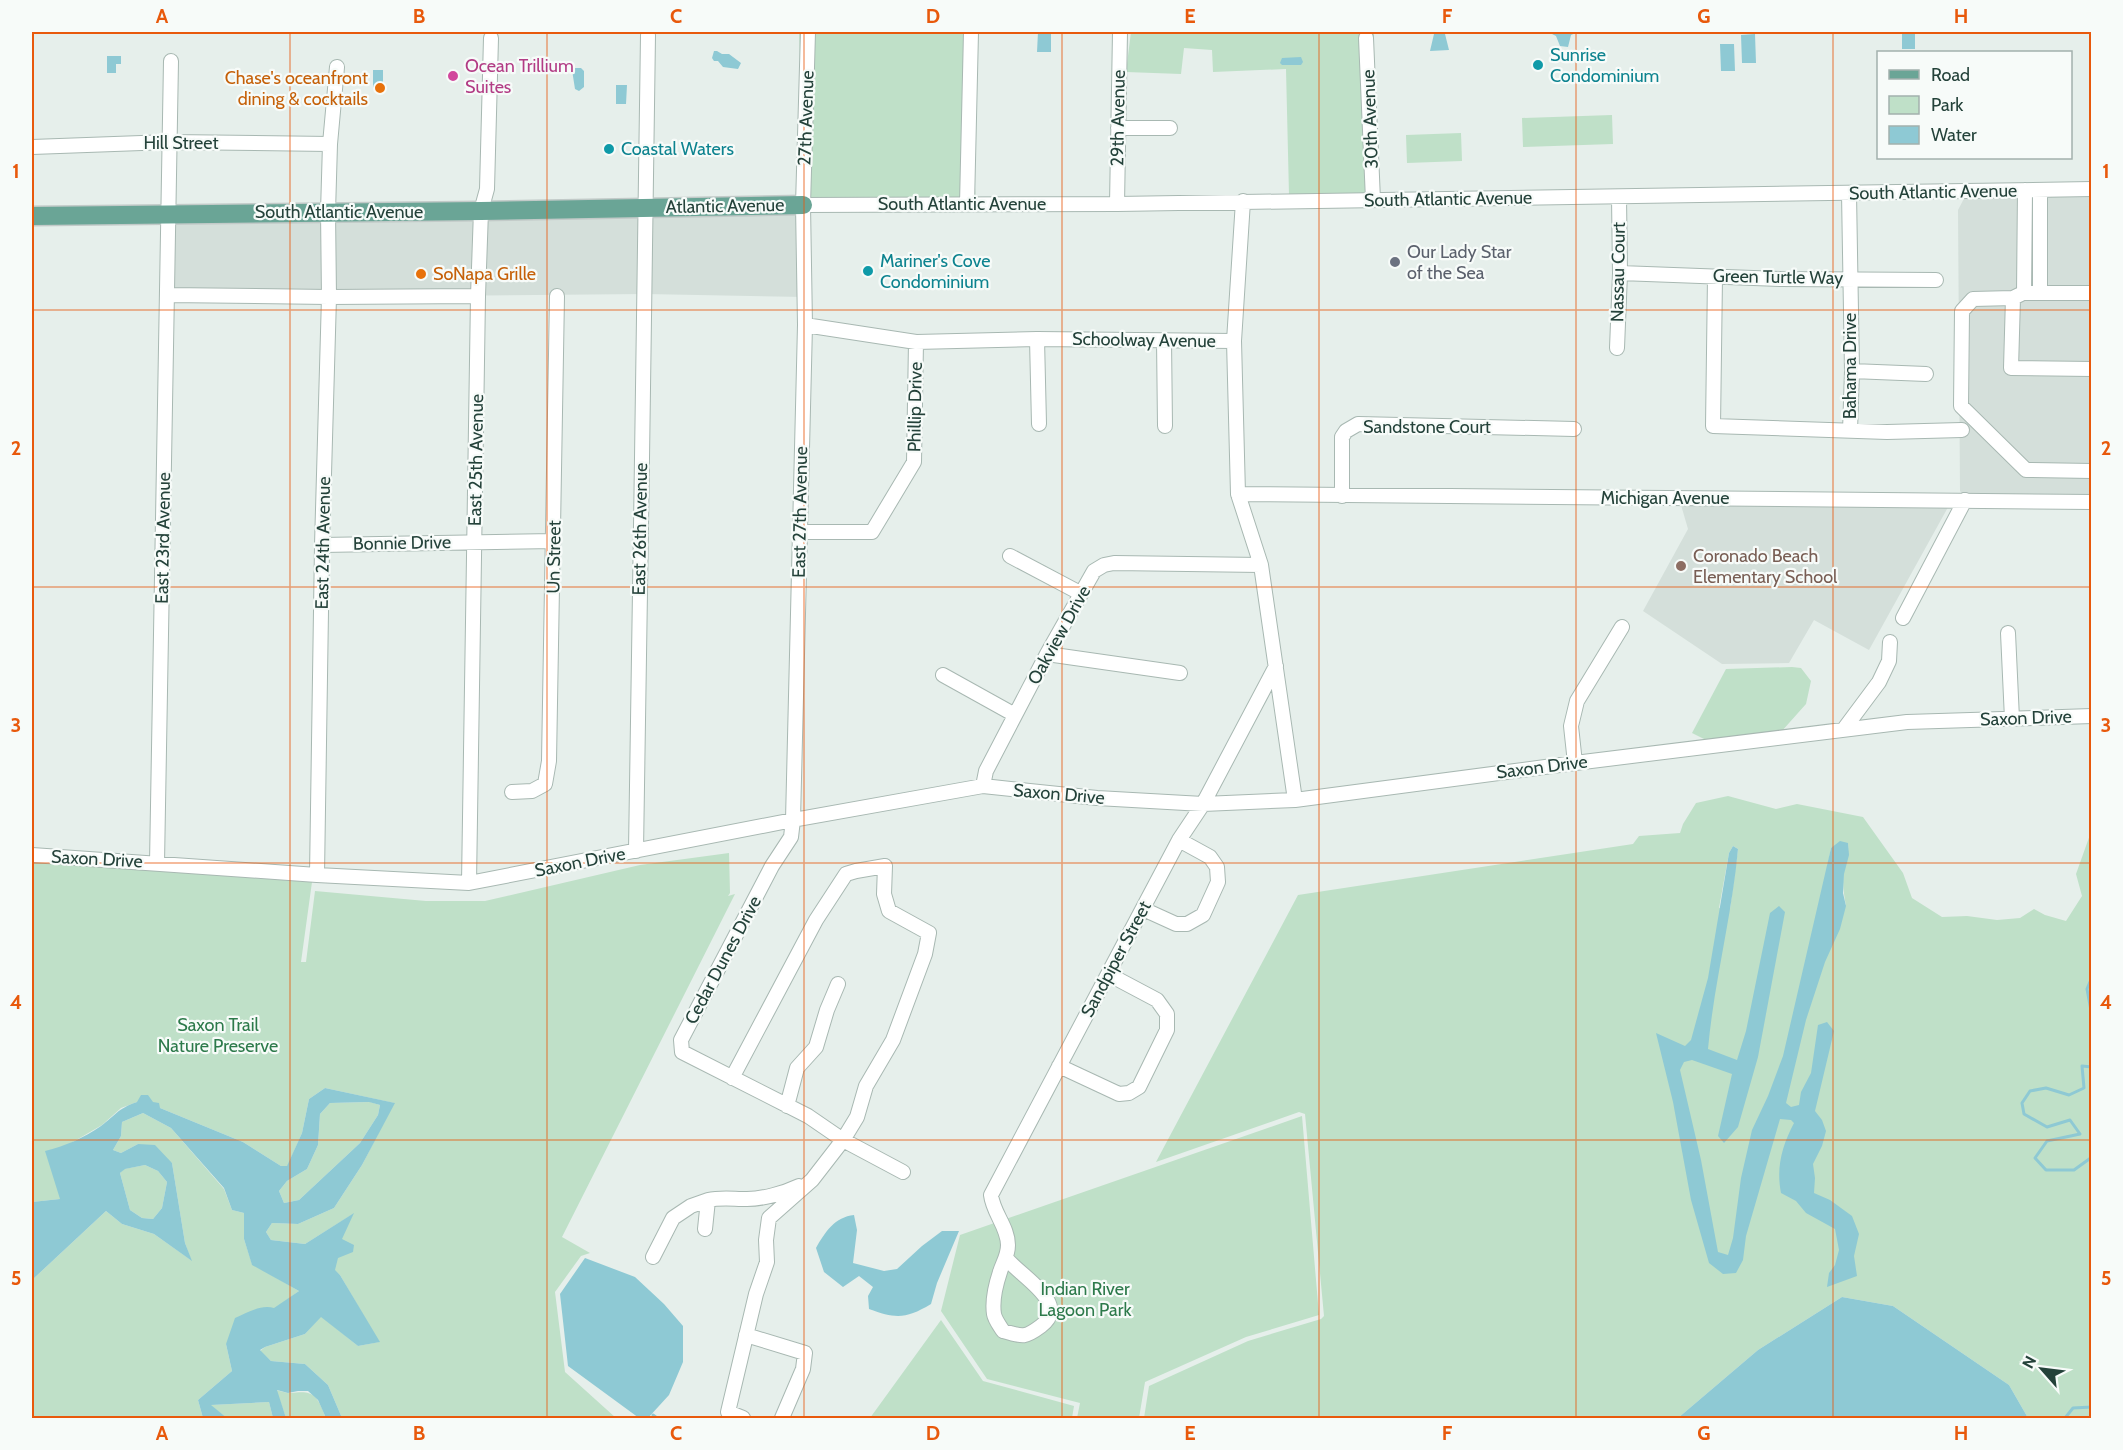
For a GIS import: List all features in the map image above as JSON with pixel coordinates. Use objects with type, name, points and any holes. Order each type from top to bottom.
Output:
[{"type":"main road","name":"Atlantic Avenue","points":[[646,207],[804,205]]},
{"type":"main road","name":"South Atlantic Avenue","points":[[32,216],[481,212],[646,207]]},
{"type":"street","name":"27th Avenue","points":[[804,205],[808,32]]},
{"type":"street","points":[[967,204],[971,32]]},
{"type":"street","name":"29th Avenue","points":[[1117,204],[1120,32]]},
{"type":"street","name":"East 26th Avenue","points":[[636,851],[648,35]]},
{"type":"street","name":"East 25th Avenue","points":[[469,883],[478,296],[481,212],[487,189],[491,38]]},
{"type":"street","name":"30th Avenue","points":[[1366,38],[1372,200]]},
{"type":"street","name":"East 23rd Avenue","points":[[157,863],[171,61]]},
{"type":"street","name":"East 24th Avenue","points":[[317,875],[322,545],[329,297],[328,212],[330,144],[337,67]]},
{"type":"street","points":[[1118,128],[1170,128]]},
{"type":"street","name":"Hill Street","points":[[32,147],[169,142],[330,144]]},
{"type":"street","name":"South Atlantic Avenue","points":[[804,205],[1117,204],[2091,189]]},
{"type":"street","points":[[2025,190],[2011,368],[2091,369]]},
{"type":"street","points":[[2040,190],[2040,293]]},
{"type":"street","name":"Bahama Drive","points":[[1849,193],[1852,371],[1850,431]]},
{"type":"street","name":"Nassau Court","points":[[1617,348],[1620,273],[1619,196]]},
{"type":"street","points":[[1234,340],[1243,201]]},
{"type":"street","name":"East 27th Avenue","points":[[793,820],[805,325],[804,205]]},
{"type":"street","name":"Green Turtle Way","points":[[1620,273],[1714,277],[1936,280]]},
{"type":"street","points":[[1714,277],[1713,426],[1850,431],[1962,430]]},
{"type":"street","points":[[2091,293],[2040,293],[1973,299],[1962,310],[1961,406],[2026,470],[2091,471]]},
{"type":"street","points":[[167,295],[478,296]]},
{"type":"street","name":"Un Street","points":[[512,792],[532,791],[545,784],[549,761],[557,296]]},
{"type":"street","name":"Schoolway Avenue","points":[[805,325],[916,342],[1037,339],[1234,340],[1238,494],[1261,565],[1295,800]]},
{"type":"street","points":[[1037,339],[1039,424]]},
{"type":"street","points":[[1164,340],[1165,426]]},
{"type":"street","name":"Phillip Drive","points":[[800,532],[872,532],[914,462],[916,342]]},
{"type":"street","points":[[1852,371],[1926,374]]},
{"type":"street","name":"Sandstone Court","points":[[1342,496],[1342,437],[1346,431],[1358,424],[1574,429]]},
{"type":"street","name":"Michigan Avenue","points":[[1238,494],[2091,502]]},
{"type":"street","points":[[1903,618],[1965,500]]},
{"type":"street","name":"Bonnie Drive","points":[[322,545],[554,541]]},
{"type":"street","points":[[1010,556],[1080,593]]},
{"type":"street","name":"Oakview Drive","points":[[983,786],[986,771],[1047,654],[1094,571],[1104,565],[1114,563],[1261,565]]},
{"type":"street","points":[[1575,763],[1571,726],[1577,701],[1622,627]]},
{"type":"street","points":[[2008,633],[2012,718]]},
{"type":"street","points":[[1844,729],[1879,682],[1889,662],[1890,642]]},
{"type":"street","points":[[1047,654],[1179,673]]},
{"type":"street","name":"Sandpiper Street","points":[[1006,1259],[1048,1299],[1050,1312],[1048,1320],[1032,1334],[1017,1335],[1003,1331],[994,1316],[996,1285],[1006,1259],[1008,1242],[993,1206],[991,1195],[1179,840],[1203,804],[1276,666]]},
{"type":"street","points":[[943,675],[1015,715]]},
{"type":"street","name":"Saxon Drive","points":[[32,855],[469,883],[793,820],[983,786],[1096,798],[1203,804],[1295,800],[1907,722],[2091,716]]},
{"type":"street","name":"Cedar Dunes Drive","points":[[793,820],[791,837],[772,866],[681,1040],[682,1052],[808,1116],[843,1140],[903,1172]]},
{"type":"street","points":[[1143,909],[1176,924],[1187,924],[1203,915],[1218,882],[1217,867],[1210,857],[1179,840]]},
{"type":"street","points":[[732,1078],[816,920],[846,874],[885,866],[884,894],[889,910],[929,933],[925,954],[893,1040],[866,1086],[857,1117],[843,1140],[812,1180],[769,1218],[766,1262],[756,1294],[728,1412],[743,1419]]},
{"type":"street","points":[[1059,1066],[1119,1094],[1129,1093],[1139,1087],[1167,1030],[1167,1014],[1157,1000],[1108,974]]},
{"type":"street","points":[[787,1106],[797,1068],[816,1047],[827,1010],[838,984]]},
{"type":"street","points":[[653,1257],[673,1218],[691,1206],[719,1197],[750,1199],[788,1191],[812,1180]]},
{"type":"street","points":[[705,1229],[708,1200]]},
{"type":"street","points":[[746,1335],[805,1353],[803,1369],[782,1419]]},
{"type":"shaded area","points":[[2091,189],[2091,502],[1965,500],[1960,491],[1958,210],[1968,191]]},
{"type":"shaded area","points":[[803,205],[805,297],[645,294],[329,297],[167,295],[168,214]]},
{"type":"shaded area","points":[[1679,498],[1952,500],[1869,650],[1814,620],[1789,663],[1722,664],[1643,611],[1688,529]]},
{"type":"green space","points":[[799,32],[970,32],[971,142],[976,199],[805,199]]},
{"type":"green space","points":[[1131,32],[1374,32],[1372,194],[1289,195],[1286,69],[1213,72],[1212,50],[1184,48],[1181,74],[1126,72]]},
{"type":"green space","points":[[1612,115],[1613,144],[1523,147],[1522,118]]},
{"type":"green space","points":[[1461,133],[1462,161],[1407,163],[1406,135]]},
{"type":"green space","points":[[1801,668],[1811,681],[1806,704],[1781,732],[1708,741],[1692,733],[1726,669]]},
{"type":"green space","points":[[1728,796],[1776,809],[1797,804],[1863,817],[1903,873],[1912,898],[1942,917],[1967,916],[1997,920],[2020,918],[2034,909],[2066,921],[2082,896],[2076,874],[2091,832],[2091,1418],[2028,1418],[2009,1385],[1893,1306],[1842,1297],[1758,1350],[1678,1418],[1144,1418],[1149,1386],[1248,1341],[1321,1319],[1324,1316],[1305,1114],[1299,1112],[1156,1162],[1298,895],[1633,844],[1639,836],[1680,833],[1696,803]],"holes":[[[1848,843],[1843,880],[1846,906],[1825,878],[1831,848]],[[1733,846],[1738,849],[1730,909],[1719,908],[1729,853]]]},
{"type":"green space","name":"Saxon Trail Nature Preserve","points":[[729,853],[730,893],[728,896],[735,894],[562,1237],[590,1253],[581,1256],[555,1292],[565,1372],[616,1418],[342,1418],[328,1385],[305,1364],[271,1361],[260,1351],[265,1347],[305,1334],[321,1316],[358,1346],[379,1342],[340,1275],[334,1270],[341,1239],[353,1214],[305,1244],[271,1240],[266,1232],[272,1223],[298,1224],[334,1208],[362,1165],[394,1103],[325,1088],[309,1099],[302,1133],[287,1167],[281,1166],[243,1142],[160,1108],[137,1102],[121,1108],[102,1125],[66,1146],[60,1199],[32,1202],[32,855],[157,863],[169,872],[312,882],[301,962],[306,962],[315,891],[426,901],[485,901],[640,865]]},
{"type":"green space","points":[[370,1102],[380,1105],[378,1115],[360,1143],[299,1200],[284,1203],[279,1191],[287,1181],[307,1169],[318,1145],[320,1114],[330,1103]]},
{"type":"green space","points":[[143,1113],[171,1128],[224,1189],[232,1210],[244,1213],[244,1239],[252,1264],[299,1291],[226,1344],[232,1371],[198,1400],[203,1418],[32,1418],[32,1280],[106,1211],[122,1224],[154,1234],[191,1260],[185,1243],[172,1163],[138,1144],[121,1153],[113,1150],[121,1136],[122,1122]]},
{"type":"green space","name":"Indian River Lagoon Park","points":[[1302,1116],[1319,1315],[1246,1337],[1145,1382],[1139,1418],[1077,1418],[1080,1403],[987,1379],[941,1311],[960,1235]]},
{"type":"green space","points":[[145,1165],[158,1171],[167,1182],[162,1208],[153,1219],[142,1218],[130,1210],[120,1173],[124,1169]]},
{"type":"green space","points":[[941,1320],[983,1381],[1074,1406],[1072,1418],[870,1418]]},
{"type":"green space","points":[[276,1390],[314,1396],[326,1418],[286,1418]]},
{"type":"green space","points":[[269,1402],[273,1418],[227,1418],[210,1405]]},
{"type":"water","points":[[1038,32],[1051,32],[1051,52],[1037,52]]},
{"type":"water","points":[[1578,32],[1571,35],[1568,47],[1560,46],[1556,36],[1550,33]]},
{"type":"water","points":[[1902,32],[1915,32],[1915,49],[1902,49]]},
{"type":"water","points":[[1434,34],[1445,34],[1449,50],[1430,51]]},
{"type":"water","points":[[1755,34],[1756,63],[1742,63],[1741,35]]},
{"type":"water","points":[[1720,44],[1734,44],[1735,71],[1721,71]]},
{"type":"water","points":[[714,51],[729,54],[741,63],[738,69],[723,67],[718,61],[714,61],[712,58]]},
{"type":"water","points":[[107,56],[121,56],[121,64],[116,64],[116,73],[107,73]]},
{"type":"water","points":[[1301,57],[1303,62],[1301,65],[1282,65],[1280,63],[1282,58]]},
{"type":"water","points":[[581,68],[584,71],[584,87],[579,91],[575,89],[572,70]]},
{"type":"water","points":[[373,70],[383,70],[383,89],[373,88]]},
{"type":"water","points":[[616,85],[627,85],[626,104],[616,104]]},
{"type":"water","points":[[1840,841],[1848,843],[1849,855],[1844,874],[1843,893],[1846,906],[1840,929],[1825,962],[1806,1020],[1786,1103],[1791,1107],[1799,1105],[1801,1092],[1811,1073],[1818,1025],[1827,1022],[1834,1031],[1815,1111],[1826,1131],[1813,1164],[1814,1193],[1830,1200],[1852,1216],[1859,1234],[1854,1256],[1857,1276],[1827,1287],[1829,1273],[1835,1265],[1839,1250],[1835,1229],[1806,1213],[1796,1201],[1781,1193],[1779,1174],[1781,1157],[1794,1123],[1791,1120],[1780,1119],[1746,1236],[1743,1260],[1736,1273],[1723,1274],[1709,1263],[1691,1200],[1673,1102],[1656,1033],[1685,1046],[1691,1040],[1708,978],[1729,853],[1733,846],[1738,849],[1732,899],[1714,999],[1708,1049],[1737,1060],[1746,1031],[1770,913],[1779,906],[1785,912],[1758,1057],[1738,1127],[1724,1143],[1718,1136],[1732,1074],[1692,1060],[1684,1062],[1680,1070],[1701,1160],[1718,1252],[1728,1255],[1752,1130],[1783,1056],[1831,848]]},
{"type":"water","points":[[325,1088],[395,1103],[362,1165],[334,1208],[298,1224],[272,1223],[266,1232],[271,1240],[305,1244],[354,1213],[342,1239],[354,1245],[353,1252],[338,1258],[335,1270],[380,1342],[358,1346],[321,1317],[305,1334],[260,1350],[271,1361],[305,1364],[328,1385],[342,1418],[326,1418],[318,1400],[308,1391],[288,1393],[277,1390],[286,1418],[273,1418],[269,1402],[211,1405],[227,1418],[203,1418],[198,1400],[232,1371],[226,1344],[235,1318],[259,1308],[274,1308],[299,1291],[252,1265],[244,1239],[244,1213],[232,1210],[224,1188],[171,1128],[143,1113],[122,1122],[121,1136],[113,1150],[121,1153],[138,1144],[155,1145],[172,1163],[185,1243],[192,1261],[154,1234],[122,1224],[106,1211],[32,1280],[32,1202],[60,1199],[45,1151],[88,1134],[121,1110],[137,1102],[141,1095],[148,1095],[153,1102],[159,1103],[160,1108],[243,1142],[281,1166],[287,1166],[302,1133],[309,1099]],"holes":[[[369,1102],[380,1105],[378,1115],[360,1143],[299,1200],[284,1203],[279,1191],[287,1181],[307,1169],[318,1145],[320,1114],[330,1103]],[[145,1165],[158,1171],[167,1182],[162,1208],[153,1219],[142,1218],[130,1210],[120,1173],[125,1169]]]},
{"type":"water","points":[[854,1215],[857,1230],[853,1263],[884,1271],[897,1269],[942,1231],[959,1231],[937,1283],[931,1304],[908,1315],[894,1316],[878,1312],[869,1309],[868,1296],[873,1287],[859,1276],[843,1287],[824,1272],[816,1248],[836,1222]]},
{"type":"water","points":[[585,1258],[635,1277],[664,1304],[683,1326],[683,1362],[669,1395],[648,1418],[639,1418],[568,1366],[560,1294]]},
{"type":"water","points":[[1842,1297],[1893,1306],[2009,1385],[2028,1418],[1678,1418],[1758,1350]]},
{"type":"waterway","points":[[2092,977],[2087,989],[2092,1016]]},
{"type":"waterway","points":[[2092,1067],[2082,1066],[2084,1088],[2069,1095],[2046,1088],[2030,1091],[2022,1103],[2024,1114],[2047,1127],[2070,1120],[2080,1134],[2047,1141],[2035,1158],[2046,1170],[2074,1170],[2092,1157]]},
{"type":"waterway","points":[[2065,1418],[2073,1408],[2092,1407]]},
{"type":"waterway","points":[[653,1415],[657,1418]]},
{"type":"place","name":"Sunrise Condominium","points":[[1538,65]]},
{"type":"place","name":"Ocean Trillium Suites","points":[[453,76]]},
{"type":"place","name":"Chase's oceanfront dining & cocktails","points":[[380,88]]},
{"type":"place","name":"Coastal Waters","points":[[609,149]]},
{"type":"place","name":"Our Lady Star of the Sea","points":[[1395,262]]},
{"type":"place","name":"Mariner's Cove Condominium","points":[[868,271]]},
{"type":"place","name":"SoNapa Grille","points":[[421,274]]},
{"type":"place","name":"Coronado Beach Elementary School","points":[[1681,566]]}]
